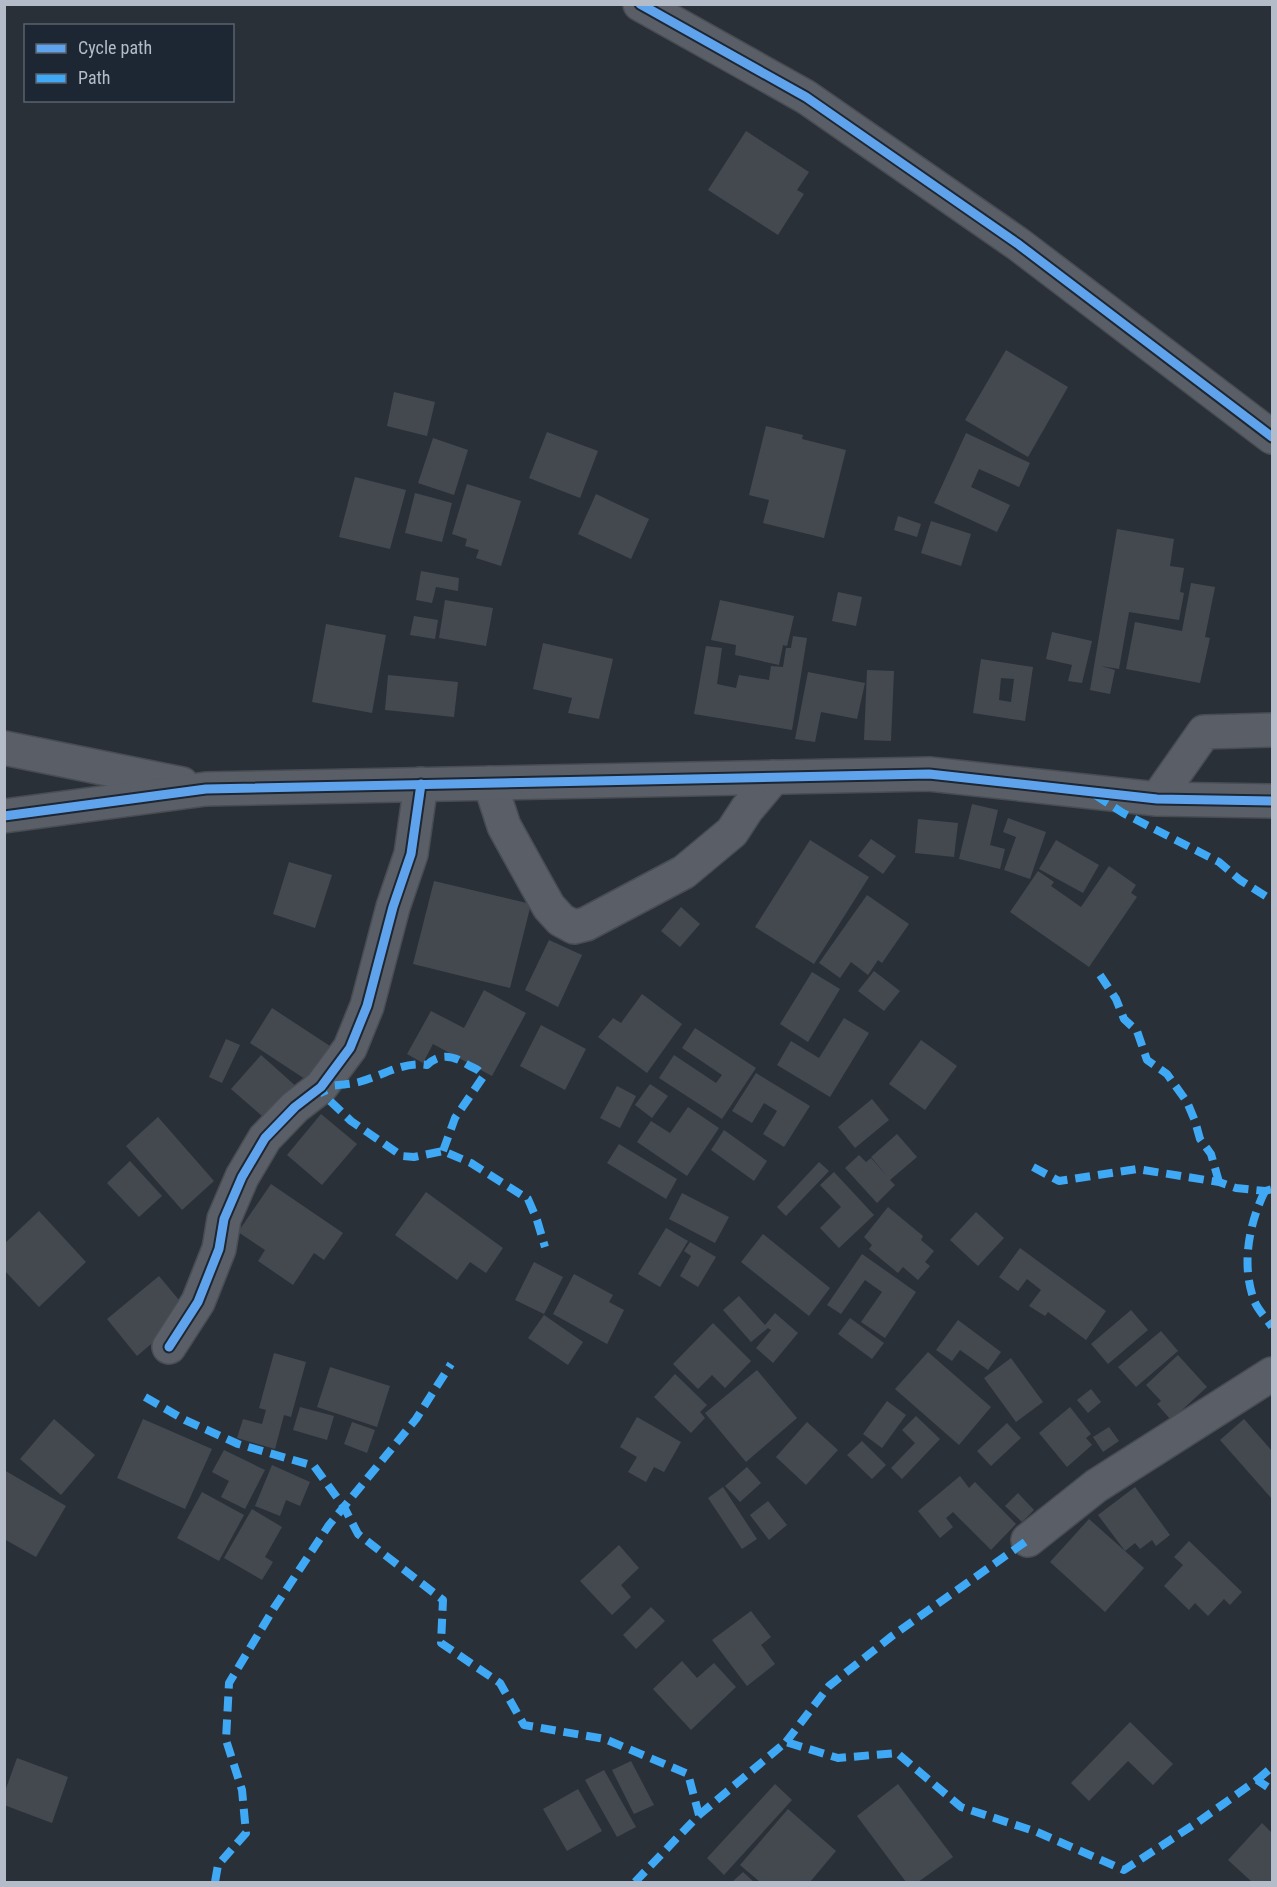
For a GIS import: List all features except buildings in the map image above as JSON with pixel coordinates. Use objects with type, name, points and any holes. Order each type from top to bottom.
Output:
[{"type":"street","points":[[640,4],[806,96],[1018,244],[1272,437]]},
{"type":"street","points":[[1157,799],[1204,732],[1272,730]]},
{"type":"street","points":[[4,748],[206,789]]},
{"type":"street","points":[[4,816],[206,789],[929,774],[1157,799],[1272,801]]},
{"type":"street","points":[[490,783],[504,826],[549,907],[561,920],[574,927],[586,924],[684,872],[732,832],[747,808],[774,777]]},
{"type":"street","points":[[169,1347],[198,1302],[219,1249],[225,1219],[242,1177],[265,1138],[295,1107],[321,1088],[350,1048],[366,1006],[393,908],[411,854],[421,784]]},
{"type":"street","points":[[1028,1540],[1096,1486],[1272,1374]]},
{"type":"marked path","points":[[1095,795],[1123,813],[1219,862],[1240,880],[1272,900]]},
{"type":"marked path","points":[[1100,975],[1116,999],[1124,1019],[1137,1031],[1147,1060],[1167,1074],[1187,1102],[1200,1139],[1211,1154],[1219,1182]]},
{"type":"marked path","points":[[443,1151],[455,1118],[483,1077],[479,1071],[463,1062],[442,1057],[427,1065],[409,1065],[359,1082],[321,1087],[325,1096],[351,1121],[402,1156],[414,1157],[443,1151],[471,1163],[528,1199],[545,1247]]},
{"type":"marked path","points":[[1033,1167],[1059,1181],[1137,1169],[1219,1182],[1236,1188],[1265,1191],[1272,1189]]},
{"type":"marked path","points":[[1265,1191],[1251,1230],[1248,1273],[1255,1303],[1272,1327]]},
{"type":"marked path","points":[[215,1882],[218,1865],[246,1833],[242,1790],[226,1740],[229,1683],[274,1608],[329,1525],[416,1419],[451,1364]]},
{"type":"marked path","points":[[145,1397],[185,1420],[238,1444],[314,1466],[344,1507],[358,1534],[443,1600],[441,1643],[500,1683],[524,1725],[605,1739],[688,1774],[699,1815],[635,1882]]},
{"type":"marked path","points":[[786,1742],[829,1686],[892,1636],[1028,1540]]},
{"type":"marked path","points":[[699,1815],[786,1742],[838,1758],[897,1753],[961,1807],[1037,1832],[1124,1870],[1257,1780],[1272,1790]]},
{"type":"marked path","points":[[1257,1780],[1272,1767]]},
{"type":"cycle path","points":[[640,4],[806,97],[1018,244],[1272,437]]},
{"type":"cycle path","points":[[4,816],[206,789],[929,774],[1157,799],[1272,801]]},
{"type":"cycle path","points":[[169,1347],[198,1302],[219,1249],[224,1219],[242,1177],[265,1138],[295,1107],[321,1087],[350,1048],[367,1006],[393,907],[411,854],[421,784]]}]
